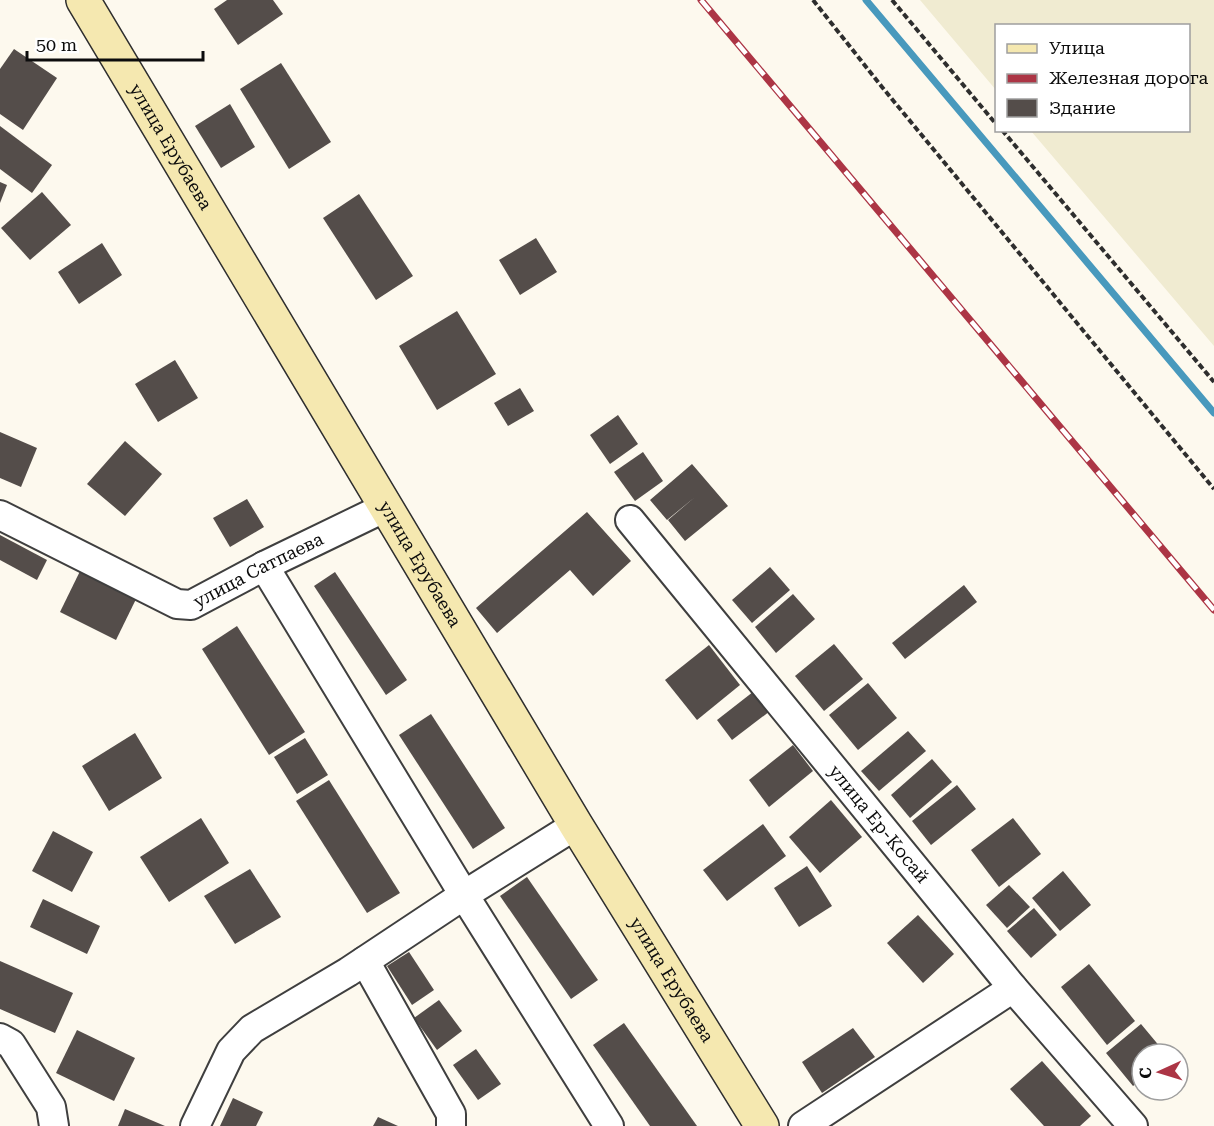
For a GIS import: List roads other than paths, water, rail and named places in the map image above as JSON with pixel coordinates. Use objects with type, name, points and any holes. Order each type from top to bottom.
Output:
[{"type":"street","name":"улица Ерубаева","points":[[83,0],[576,825],[760,1125]]},
{"type":"street","name":"улица Сатпаева","points":[[0,515],[177,604],[190,605],[386,507]]},
{"type":"street","name":"улица Ер-Косай","points":[[630,520],[1013,988],[1133,1126]]},
{"type":"street","points":[[264,566],[464,895],[609,1126]]},
{"type":"street","points":[[195,1126],[231,1051],[252,1029],[365,961],[464,895],[576,825]]},
{"type":"street","points":[[365,961],[451,1114],[451,1126]]},
{"type":"street","points":[[804,1126],[1013,988]]},
{"type":"street","points":[[0,1038],[11,1044],[51,1107],[54,1126]]},
{"type":"waterway","points":[[866,0],[1214,413]]},
{"type":"railway","points":[[701,0],[1214,610]]}]
